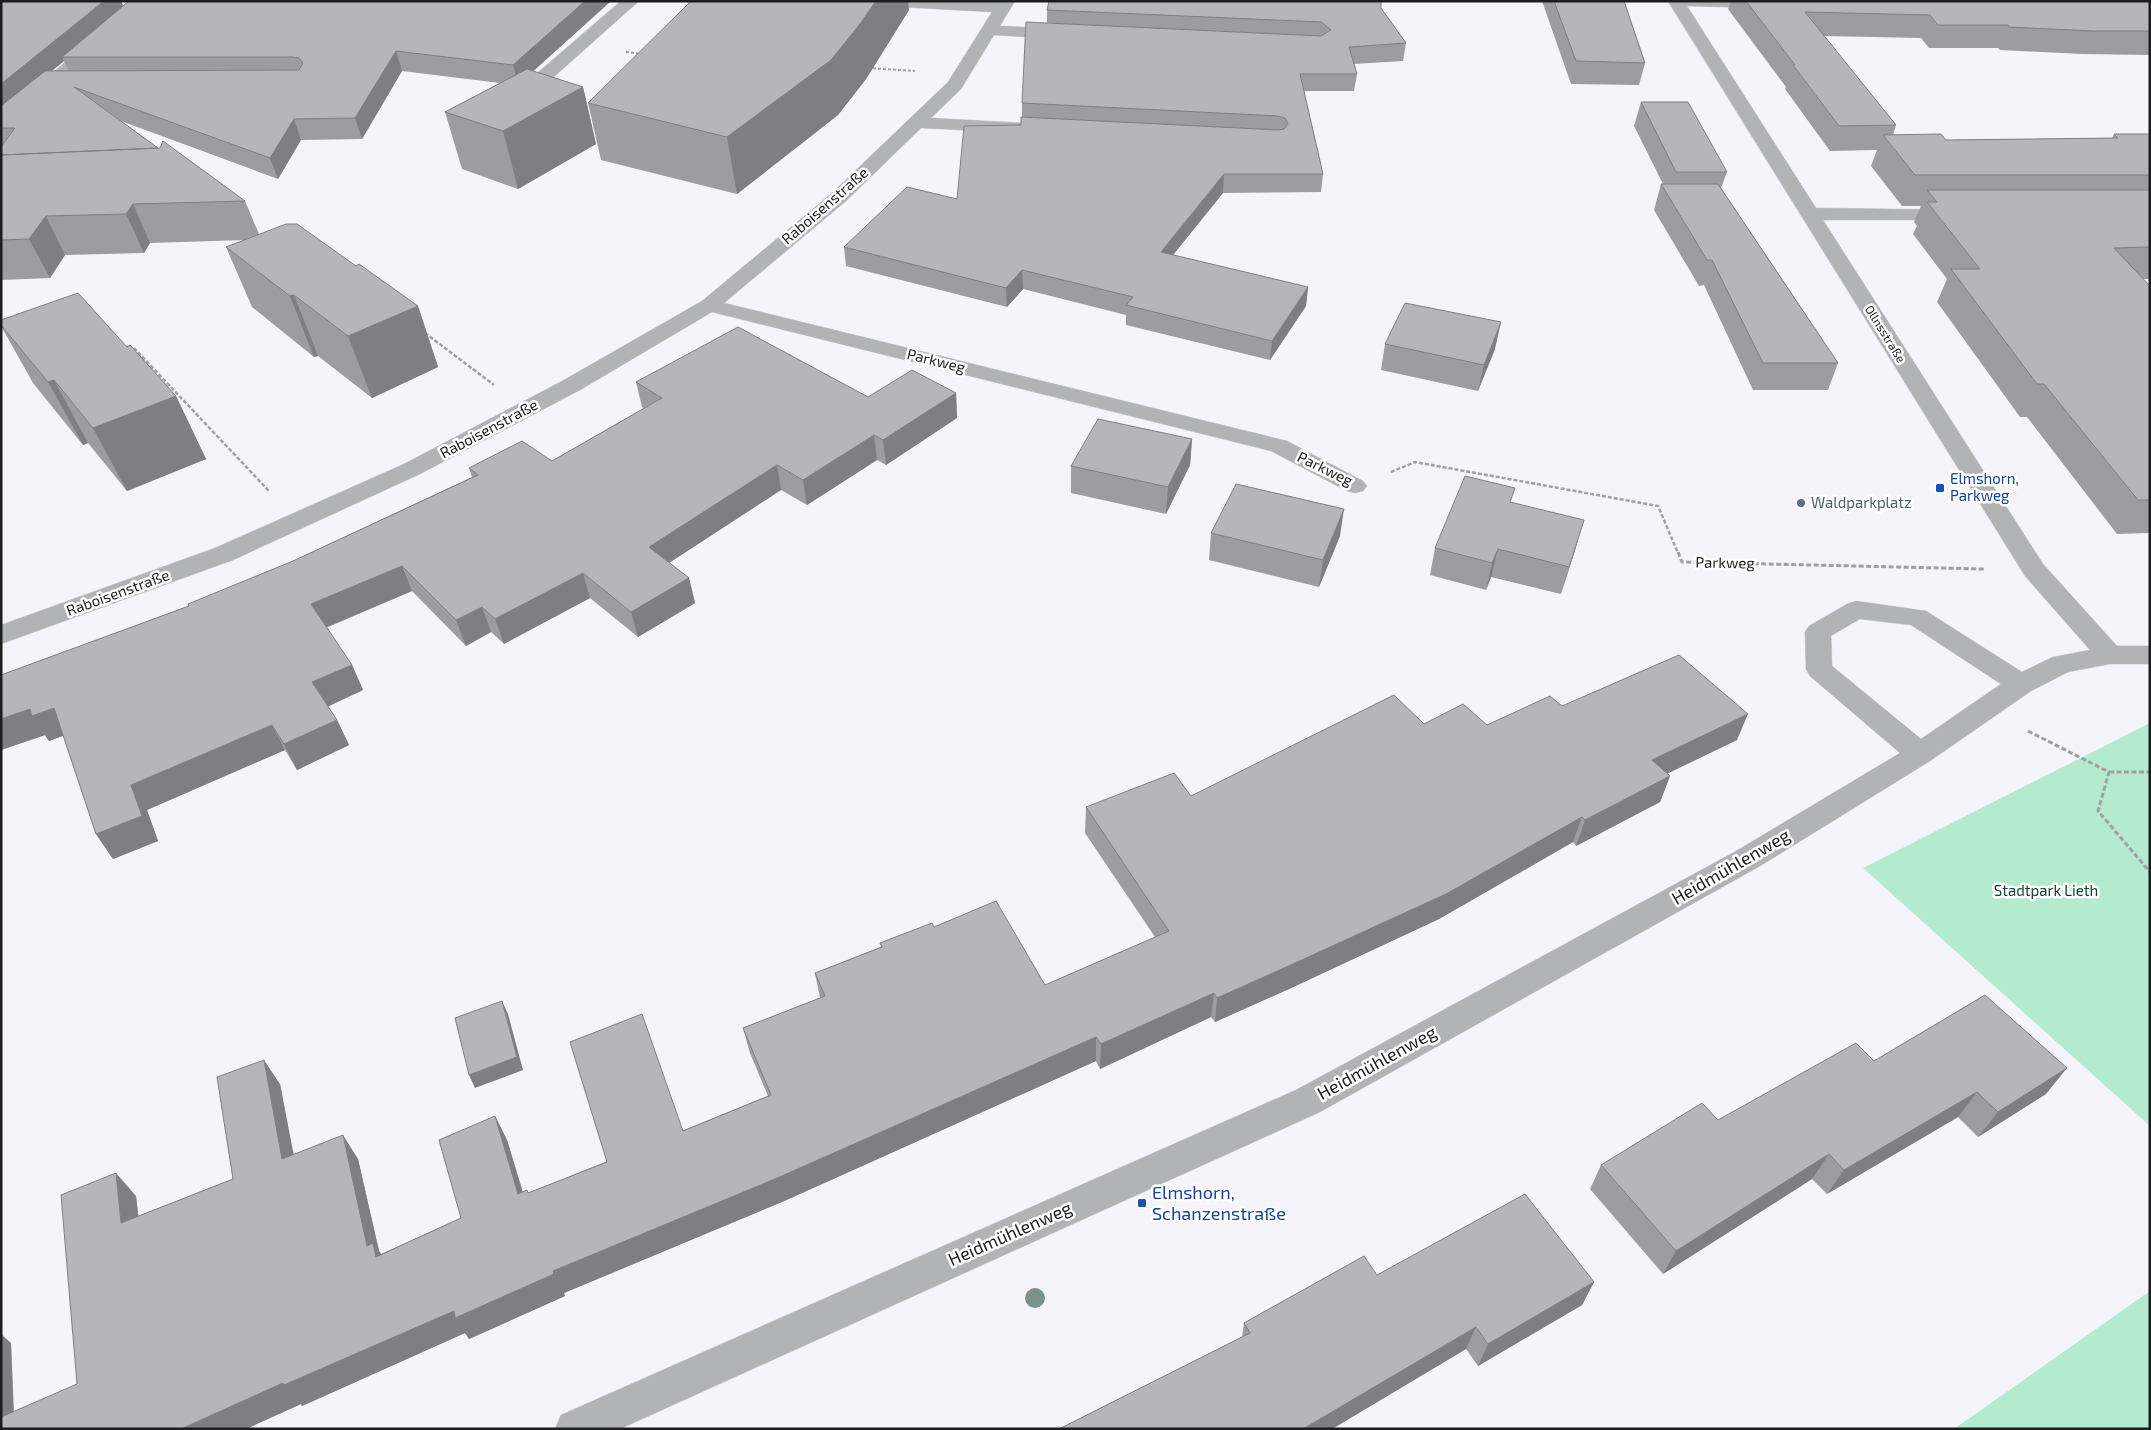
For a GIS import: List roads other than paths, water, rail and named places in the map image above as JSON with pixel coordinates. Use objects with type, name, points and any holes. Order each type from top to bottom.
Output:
[{"type":"street","points":[[1,124],[47,84],[150,1]]},
{"type":"street","points":[[541,79],[631,1]]},
{"type":"street","points":[[883,1],[1005,5]]},
{"type":"street","name":"Ollnsstraße","points":[[1676,1],[2034,570],[2110,655]]},
{"type":"street","points":[[1681,1],[1781,4]]},
{"type":"street","name":"Raboisenstraße","points":[[1,635],[224,554],[412,469],[526,409],[709,305],[839,197],[955,84],[1005,5]]},
{"type":"street","points":[[990,30],[1080,34]]},
{"type":"street","points":[[47,84],[76,84]]},
{"type":"street","points":[[916,122],[1042,129]]},
{"type":"street","points":[[1810,214],[1975,214]]},
{"type":"street","name":"Parkweg","points":[[709,305],[1279,446],[1355,486]]},
{"type":"street","points":[[1920,754],[1819,669],[1818,632],[1856,610],[1917,617],[2021,684]]},
{"type":"street","name":"Heidmühlenweg","points":[[575,1429],[1308,1100],[1749,858],[1920,754],[2021,684],[2062,664],[2110,655],[2150,656]]},
{"type":"place","name":"Elmshorn, Parkweg","points":[[1940,488]]},
{"type":"place","name":"Waldparkplatz","points":[[1801,503]]},
{"type":"place","name":"Elmshorn, Schanzenstraße","points":[[1142,1203]]},
{"type":"park label","name":"Stadtpark Lieth","points":[[2046,891]]}]
